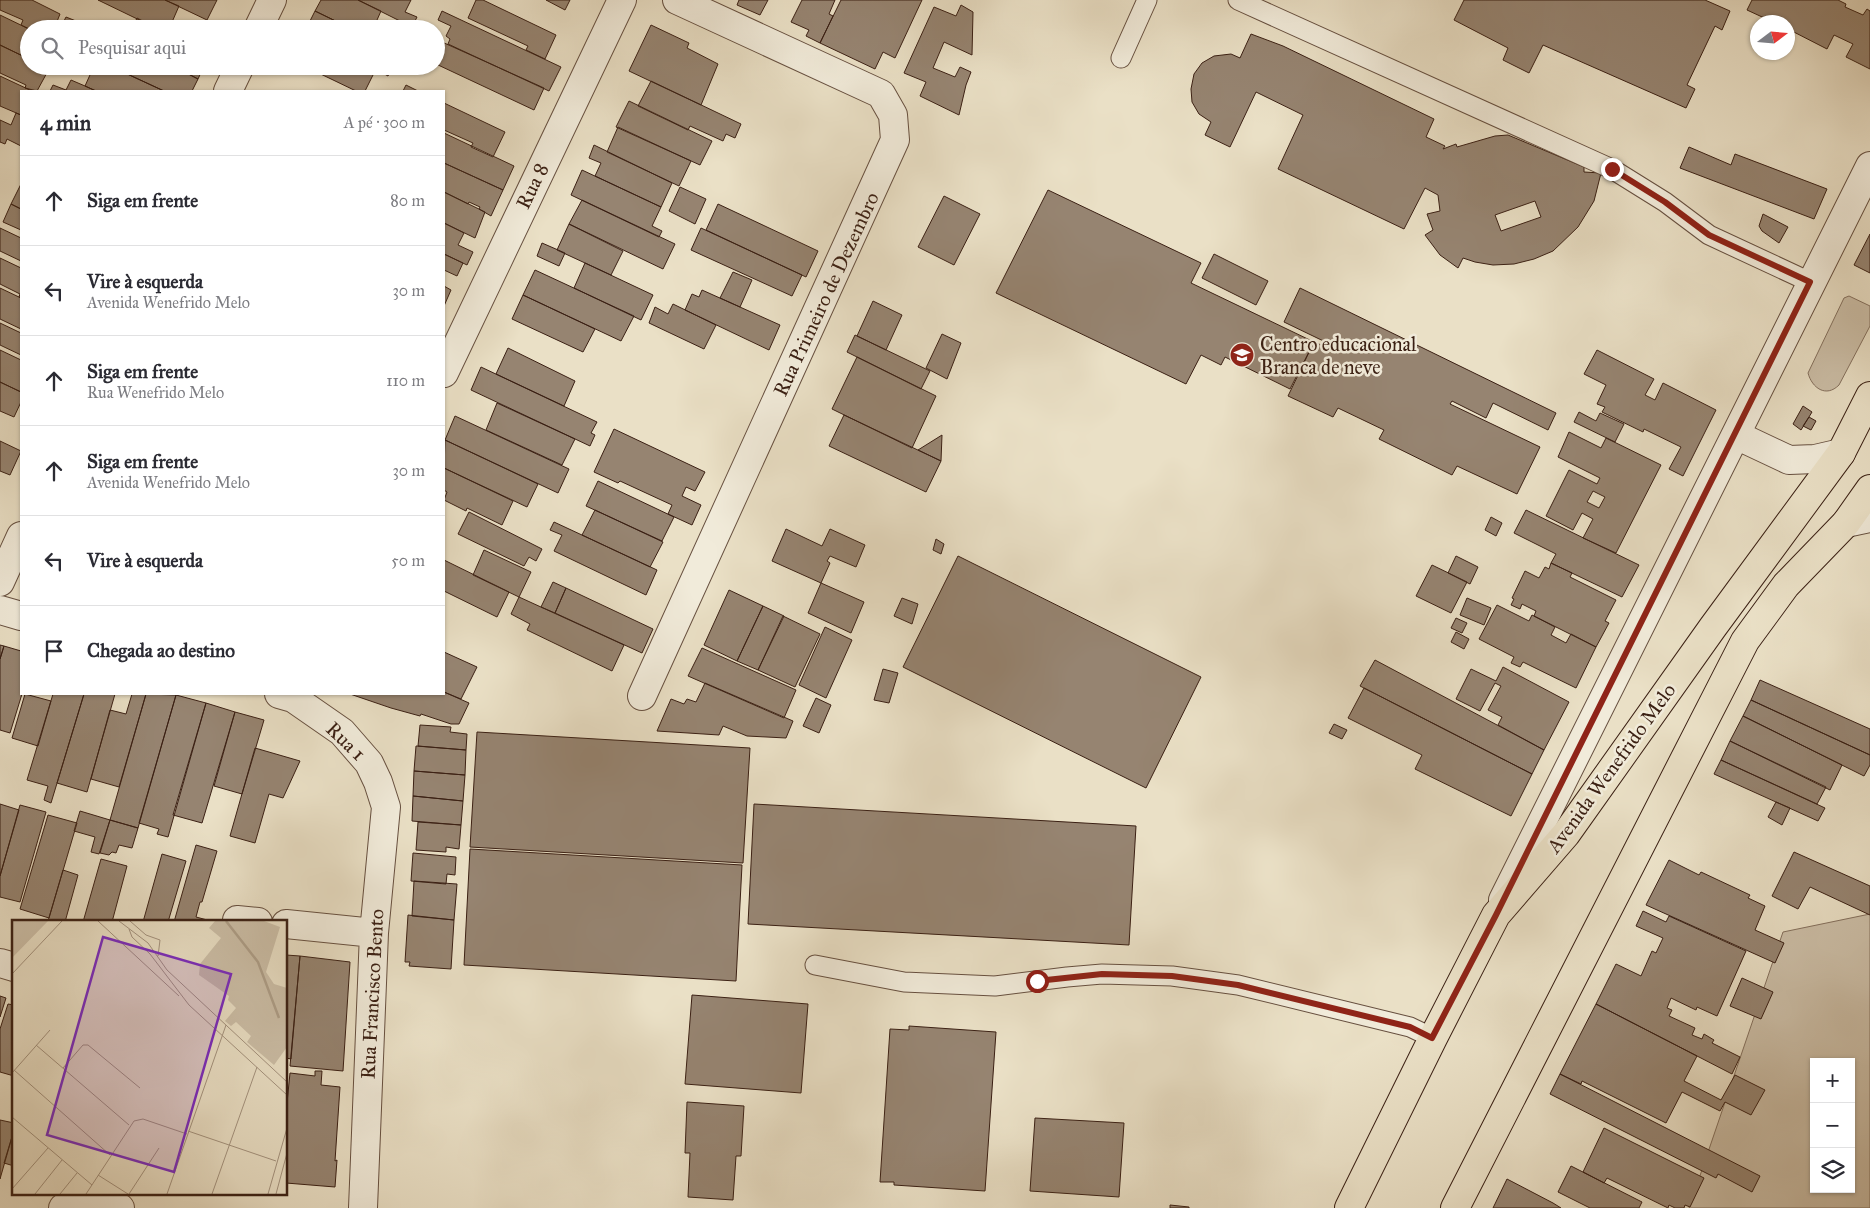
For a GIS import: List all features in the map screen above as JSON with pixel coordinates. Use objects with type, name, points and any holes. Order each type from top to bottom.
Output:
[{"type":"main road","name":"Avenida Wenefrido Melo","points":[[1349,1208],[1432,1038],[1496,915],[1566,834],[1713,626],[1842,453],[1870,396]]},
{"type":"main road","points":[[1455,1208],[1745,641],[1786,585],[1858,521],[1870,490]]},
{"type":"street","points":[[262,20],[272,0]]},
{"type":"street","name":"Rua 8","points":[[445,371],[622,0]]},
{"type":"street","name":"Rua Primeiro de Dezembro","points":[[642,696],[895,140],[893,116],[880,94],[677,0]]},
{"type":"street","points":[[228,90],[236,75]]},
{"type":"street","points":[[1496,915],[1736,435],[1810,282],[1870,166]]},
{"type":"street","points":[[1736,435],[1789,460],[1815,459],[1842,453]]},
{"type":"street","points":[[0,582],[20,538]]},
{"type":"street","points":[[0,610],[20,616]]},
{"type":"street","name":"Rua 1","points":[[289,695],[342,732],[369,763],[378,782]]},
{"type":"street","name":"Rua Francisco Bento","points":[[363,1208],[374,933],[386,807],[378,782]]},
{"type":"street","points":[[288,924],[374,933]]},
{"type":"street","points":[[0,962],[12,966]]},
{"type":"street","points":[[63,1208],[78,1205],[120,1208]]},
{"type":"lane","points":[[1121,58],[1147,0]]},
{"type":"lane","points":[[1238,0],[1612,169],[1665,202],[1709,235],[1810,282]]},
{"type":"lane","points":[[815,965],[904,982],[986,986],[1102,974],[1172,976],[1238,985],[1410,1027],[1432,1038]]},
{"type":"shaded area","points":[[1849,296],[1870,306],[1870,326],[1839,385],[1834,389],[1825,391],[1816,387],[1808,373],[1844,298]]},
{"type":"shaded area","points":[[1870,914],[1870,1208],[1689,1208],[1783,932]]},
{"type":"building","points":[[0,0],[32,0],[60,14],[58,20],[23,20],[0,10]]},
{"type":"building","points":[[98,0],[165,0],[179,6],[173,20],[139,20]]},
{"type":"building","points":[[165,0],[217,0],[207,20]]},
{"type":"building","points":[[321,0],[358,0],[381,11],[377,20],[334,20],[315,11]]},
{"type":"building","points":[[358,0],[411,0],[405,12],[417,17],[416,20],[398,20]]},
{"type":"building","points":[[476,0],[483,0],[556,35],[545,59],[526,50],[528,46],[468,18]]},
{"type":"building","points":[[546,0],[570,0],[565,10]]},
{"type":"building","points":[[739,0],[768,0],[760,15],[737,5]]},
{"type":"building","points":[[802,0],[835,0],[829,14],[833,16],[820,43],[806,36],[809,30],[791,22]]},
{"type":"building","points":[[841,0],[922,0],[895,58],[883,52],[875,69],[820,43]]},
{"type":"building","points":[[1464,0],[1705,0],[1730,11],[1722,30],[1715,26],[1687,85],[1695,89],[1686,108],[1543,45],[1529,73],[1503,60],[1508,48],[1454,20]]},
{"type":"building","points":[[1752,0],[1838,0],[1846,4],[1845,7],[1863,15],[1867,9],[1870,11],[1870,69],[1846,57],[1853,44],[1834,35],[1827,49],[1795,33],[1795,15],[1758,15],[1747,10]]},
{"type":"building","points":[[961,5],[973,12],[972,55],[944,42],[933,68],[955,77],[960,67],[971,72],[959,115],[920,96],[926,82],[904,73],[934,7],[956,16]]},
{"type":"building","points":[[315,11],[334,20],[310,20]]},
{"type":"building","points":[[442,11],[561,67],[549,91],[448,44],[450,39],[446,36],[451,26],[445,23],[445,20],[438,20]]},
{"type":"building","points":[[0,15],[20,25],[20,55],[0,45]]},
{"type":"building","points":[[651,25],[689,43],[687,48],[718,64],[701,105],[629,71]]},
{"type":"building","points":[[1251,34],[1283,46],[1434,119],[1426,137],[1445,146],[1443,149],[1456,144],[1457,147],[1495,136],[1508,135],[1584,167],[1584,172],[1601,173],[1594,201],[1578,227],[1553,251],[1534,259],[1514,264],[1493,265],[1463,258],[1458,268],[1440,255],[1425,235],[1433,230],[1427,214],[1440,211],[1438,195],[1425,188],[1404,229],[1278,169],[1303,115],[1256,92],[1230,147],[1205,135],[1211,122],[1199,114],[1192,102],[1191,89],[1194,74],[1202,63],[1214,56],[1231,54],[1240,58]],"holes":[[[1535,201],[1541,217],[1501,231],[1495,215]]]},
{"type":"building","points":[[445,43],[544,88],[534,110],[445,68]]},
{"type":"building","points":[[0,45],[20,55],[20,75],[46,75],[38,90],[33,90],[25,88],[26,85],[0,73]]},
{"type":"building","points":[[90,75],[129,75],[162,90],[94,90],[85,86]]},
{"type":"building","points":[[129,75],[190,75],[198,79],[192,90],[162,90]]},
{"type":"building","points":[[190,75],[200,75],[198,79]]},
{"type":"building","points":[[323,75],[373,75],[366,90],[354,90]]},
{"type":"building","points":[[0,76],[30,90],[20,90],[20,115],[0,106]]},
{"type":"building","points":[[71,80],[94,90],[66,90]]},
{"type":"building","points":[[651,81],[741,124],[735,138],[726,134],[723,141],[690,126],[688,130],[638,106]]},
{"type":"building","points":[[53,85],[66,90],[50,90]]},
{"type":"building","points":[[406,85],[416,90],[404,90]]},
{"type":"building","points":[[629,101],[712,141],[700,165],[616,127]]},
{"type":"building","points":[[445,103],[505,132],[493,157],[471,147],[473,143],[445,130]]},
{"type":"building","points":[[16,113],[20,115],[20,146],[7,139],[5,144],[0,142],[0,120],[11,125]]},
{"type":"building","points":[[618,127],[691,161],[679,186],[607,152]]},
{"type":"building","points":[[445,133],[514,166],[503,190],[445,163]]},
{"type":"building","points":[[594,145],[672,183],[661,207],[595,176],[601,163],[589,158]]},
{"type":"building","points":[[1689,147],[1731,165],[1735,154],[1827,189],[1814,219],[1680,168]]},
{"type":"building","points":[[445,163],[503,190],[491,216],[479,209],[480,207],[469,202],[468,204],[445,192]]},
{"type":"building","points":[[582,170],[661,207],[652,226],[662,231],[659,237],[571,195]]},
{"type":"building","points":[[20,186],[20,208],[11,204]]},
{"type":"building","points":[[680,187],[706,199],[695,224],[669,211]]},
{"type":"building","points":[[1048,190],[1201,263],[1191,283],[1314,342],[1290,389],[1225,357],[1221,365],[1201,355],[1186,384],[996,293]]},
{"type":"building","points":[[445,192],[485,212],[475,238],[445,223]]},
{"type":"building","points":[[944,196],[980,214],[954,265],[918,247]]},
{"type":"building","points":[[582,200],[675,244],[663,269],[569,224]]},
{"type":"building","points":[[11,204],[20,208],[20,230],[3,222]]},
{"type":"building","points":[[718,204],[818,251],[806,277],[706,230]]},
{"type":"building","points":[[1763,214],[1788,227],[1779,243],[1762,231],[1759,226]]},
{"type":"building","points":[[445,224],[464,233],[458,245],[473,252],[467,265],[445,254]]},
{"type":"building","points":[[569,224],[623,251],[611,275],[557,250]]},
{"type":"building","points":[[0,228],[20,238],[20,261],[0,251]]},
{"type":"building","points":[[701,228],[802,275],[792,296],[691,250]]},
{"type":"building","points":[[1870,234],[1870,273],[1854,265]]},
{"type":"building","points":[[542,243],[565,253],[559,266],[537,256]]},
{"type":"building","points":[[445,254],[463,263],[457,276],[445,270]]},
{"type":"building","points":[[1214,254],[1268,281],[1256,305],[1202,278]]},
{"type":"building","points":[[0,258],[20,268],[20,294],[0,284]]},
{"type":"building","points":[[585,263],[653,295],[641,320],[574,288]]},
{"type":"building","points":[[535,270],[634,316],[621,341],[523,295]]},
{"type":"building","points":[[733,272],[752,280],[740,307],[720,298]]},
{"type":"building","points":[[445,287],[451,290],[445,304]]},
{"type":"building","points":[[0,288],[20,298],[20,329],[0,319]]},
{"type":"building","points":[[1300,288],[1556,413],[1548,430],[1493,403],[1486,418],[1452,401],[1450,404],[1540,447],[1517,494],[1457,466],[1452,475],[1379,439],[1384,430],[1338,408],[1333,417],[1288,396],[1314,342],[1338,352],[1340,349],[1284,322]]},
{"type":"building","points":[[702,290],[780,325],[769,350],[685,310],[692,294],[699,297]]},
{"type":"building","points":[[523,295],[595,329],[583,352],[512,319]]},
{"type":"building","points":[[873,301],[902,315],[886,350],[857,336]]},
{"type":"building","points":[[673,304],[716,325],[704,349],[649,323],[655,307],[668,314]]},
{"type":"building","points":[[0,323],[20,333],[20,355],[0,345]]},
{"type":"building","points":[[942,334],[961,343],[947,379],[926,368]]},
{"type":"building","points":[[855,335],[930,371],[921,389],[847,352]]},
{"type":"building","points":[[508,348],[575,381],[564,406],[496,374]]},
{"type":"building","points":[[0,350],[20,360],[20,392],[0,382]]},
{"type":"building","points":[[1597,350],[1654,379],[1645,395],[1655,400],[1663,383],[1716,410],[1683,476],[1669,469],[1681,447],[1644,429],[1643,432],[1602,412],[1605,407],[1597,404],[1606,385],[1584,374]]},
{"type":"building","points":[[857,357],[936,396],[912,448],[832,409]]},
{"type":"building","points":[[481,367],[597,422],[591,433],[595,435],[590,446],[471,390]]},
{"type":"building","points":[[0,382],[20,392],[20,404],[14,417],[0,411]]},
{"type":"building","points":[[497,403],[575,439],[562,465],[486,430]]},
{"type":"building","points":[[1803,406],[1812,412],[1801,430],[1793,424]]},
{"type":"building","points":[[1579,412],[1596,421],[1600,413],[1624,424],[1615,442],[1574,422]]},
{"type":"building","points":[[844,415],[941,461],[926,492],[829,446]]},
{"type":"building","points":[[455,416],[569,469],[558,493],[445,440]]},
{"type":"building","points":[[1809,417],[1816,421],[1811,430],[1803,426]]},
{"type":"building","points":[[614,429],[705,472],[695,491],[686,487],[682,496],[701,505],[692,525],[668,514],[672,505],[620,481],[618,483],[594,472]]},
{"type":"building","points":[[1569,432],[1601,448],[1606,438],[1661,465],[1616,553],[1583,538],[1593,519],[1582,513],[1573,530],[1546,516],[1569,470],[1597,484],[1600,478],[1558,457]],"holes":[[[1593,491],[1605,497],[1599,508],[1587,502]]]},
{"type":"building","points":[[942,435],[941,461],[918,450]]},
{"type":"building","points":[[445,440],[538,484],[527,507],[445,468]]},
{"type":"building","points":[[0,441],[20,451],[20,453],[10,475],[0,471]]},
{"type":"building","points":[[445,468],[513,501],[502,525],[467,508],[466,511],[445,500],[447,492],[445,491]]},
{"type":"building","points":[[598,481],[674,517],[662,541],[586,506]]},
{"type":"building","points":[[595,510],[663,542],[650,567],[582,535]]},
{"type":"building","points":[[1526,510],[1639,565],[1622,597],[1551,563],[1556,554],[1514,533]]},
{"type":"building","points":[[469,512],[542,549],[536,561],[529,557],[524,566],[458,534]]},
{"type":"building","points":[[1491,517],[1502,523],[1496,536],[1485,530]]},
{"type":"building","points":[[554,522],[657,570],[646,595],[554,551],[562,535],[550,530]]},
{"type":"building","points":[[786,529],[822,546],[830,529],[865,545],[856,567],[830,556],[827,561],[830,563],[821,583],[772,561]]},
{"type":"building","points":[[936,539],[944,544],[941,554],[933,550]]},
{"type":"building","points":[[484,550],[531,572],[519,597],[473,575]]},
{"type":"building","points":[[958,556],[1201,677],[1146,788],[903,667]]},
{"type":"building","points":[[1456,556],[1478,567],[1470,584],[1448,573]]},
{"type":"building","points":[[445,560],[509,592],[497,617],[445,591]]},
{"type":"building","points":[[1551,563],[1572,573],[1570,577],[1616,600],[1605,621],[1609,623],[1596,647],[1534,616],[1536,611],[1522,604],[1520,609],[1511,605],[1514,599],[1512,598],[1525,571],[1539,578],[1545,567],[1549,569]]},
{"type":"building","points":[[1432,565],[1467,582],[1451,613],[1416,596]]},
{"type":"building","points":[[553,582],[566,588],[555,613],[541,607]]},
{"type":"building","points":[[821,583],[864,602],[851,633],[808,613]]},
{"type":"building","points":[[566,588],[653,629],[642,653],[555,613]]},
{"type":"building","points":[[729,590],[763,606],[737,661],[704,645]]},
{"type":"building","points":[[519,597],[624,645],[612,671],[527,630],[530,624],[511,614]]},
{"type":"building","points":[[902,598],[918,604],[912,624],[894,616]]},
{"type":"building","points":[[1467,598],[1491,608],[1484,625],[1460,615]]},
{"type":"building","points":[[1497,605],[1529,621],[1532,615],[1555,627],[1551,635],[1566,643],[1571,634],[1596,647],[1576,688],[1523,662],[1520,667],[1511,663],[1514,657],[1479,639]]},
{"type":"building","points":[[763,606],[784,616],[758,670],[737,661]]},
{"type":"building","points":[[783,616],[820,634],[795,687],[758,670]]},
{"type":"building","points":[[1456,618],[1467,623],[1462,633],[1451,628]]},
{"type":"building","points":[[825,627],[852,640],[826,698],[799,685]]},
{"type":"building","points":[[1456,632],[1469,639],[1464,649],[1451,642]]},
{"type":"building","points":[[0,645],[4,646],[0,659]]},
{"type":"building","points":[[4,646],[20,651],[20,695],[22,695],[10,733],[0,730],[0,659]]},
{"type":"building","points":[[702,648],[796,690],[784,718],[688,676]]},
{"type":"building","points":[[445,652],[477,667],[461,699],[445,692]]},
{"type":"building","points":[[1375,660],[1544,750],[1532,774],[1360,686]]},
{"type":"building","points":[[1503,667],[1569,702],[1544,750],[1498,725],[1502,717],[1488,710],[1501,686],[1495,683],[1480,711],[1456,699],[1471,669],[1496,681]]},
{"type":"building","points":[[883,669],[898,673],[889,703],[874,700]]},
{"type":"building","points":[[1760,680],[1870,729],[1870,755],[1751,700]]},
{"type":"building","points":[[705,683],[793,721],[786,738],[747,736],[723,726],[719,735],[657,731],[671,699],[684,704],[687,699],[696,702]]},
{"type":"building","points":[[1364,688],[1532,774],[1511,816],[1415,769],[1422,755],[1348,718]]},
{"type":"building","points":[[445,692],[469,703],[459,724],[451,724],[421,714],[420,716],[353,695],[445,695]]},
{"type":"building","points":[[25,695],[51,701],[38,746],[12,738]]},
{"type":"building","points":[[53,695],[84,695],[51,803],[44,800],[48,786],[27,780]]},
{"type":"building","points":[[84,695],[115,695],[87,792],[57,783]]},
{"type":"building","points":[[132,695],[146,695],[119,787],[91,779],[110,710],[126,714]]},
{"type":"building","points":[[146,695],[176,695],[138,828],[110,820]]},
{"type":"building","points":[[176,695],[206,703],[168,837],[157,834],[159,829],[139,823]]},
{"type":"building","points":[[816,698],[831,705],[819,733],[803,726]]},
{"type":"building","points":[[1751,700],[1870,755],[1870,765],[1864,776],[1743,716]]},
{"type":"building","points":[[206,703],[235,712],[202,823],[173,815]]},
{"type":"building","points":[[235,712],[264,720],[242,794],[214,786]]},
{"type":"building","points":[[1743,716],[1842,765],[1830,790],[1730,741]]},
{"type":"building","points":[[1334,724],[1347,730],[1342,739],[1329,733]]},
{"type":"building","points":[[420,725],[451,727],[450,732],[467,734],[466,750],[418,746]]},
{"type":"building","points":[[477,732],[750,748],[743,863],[470,847]]},
{"type":"building","points":[[1730,741],[1826,787],[1817,804],[1721,760]]},
{"type":"building","points":[[416,746],[466,750],[465,775],[414,771]]},
{"type":"building","points":[[255,748],[300,761],[283,798],[269,794],[255,843],[230,836]]},
{"type":"building","points":[[1721,760],[1825,808],[1818,821],[1714,774]]},
{"type":"building","points":[[414,771],[465,775],[463,801],[413,796]]},
{"type":"building","points":[[413,796],[463,801],[461,825],[412,821]]},
{"type":"building","points":[[1776,802],[1790,808],[1782,825],[1768,817]]},
{"type":"building","points":[[0,804],[19,810],[0,876]]},
{"type":"building","points":[[754,804],[1136,826],[1129,945],[748,924]]},
{"type":"building","points":[[20,805],[46,812],[20,902],[0,897],[0,876]]},
{"type":"building","points":[[80,811],[110,820],[99,854],[91,852],[95,837],[74,831]]},
{"type":"building","points":[[48,815],[77,823],[49,918],[20,909]]},
{"type":"building","points":[[110,820],[138,828],[132,848],[119,845],[116,853],[112,852],[109,855],[100,853]]},
{"type":"building","points":[[418,822],[461,825],[459,849],[446,847],[446,852],[416,850]]},
{"type":"building","points":[[196,845],[217,851],[196,917],[207,920],[175,920]]},
{"type":"building","points":[[470,849],[742,865],[736,981],[464,965]]},
{"type":"building","points":[[1794,852],[1870,886],[1870,915],[1810,887],[1798,909],[1772,896]]},
{"type":"building","points":[[413,853],[456,857],[455,875],[447,874],[446,884],[411,881]]},
{"type":"building","points":[[162,854],[186,861],[169,920],[144,920]]},
{"type":"building","points":[[101,859],[127,866],[113,920],[84,920]]},
{"type":"building","points":[[1669,860],[1699,875],[1701,872],[1750,895],[1748,898],[1765,906],[1755,930],[1784,943],[1775,963],[1646,905]]},
{"type":"building","points":[[63,870],[78,875],[66,920],[48,920]]},
{"type":"building","points":[[414,881],[457,884],[454,920],[412,916]]},
{"type":"building","points":[[1643,911],[1666,922],[1669,916],[1746,951],[1717,1016],[1697,1007],[1696,1010],[1671,998],[1667,1008],[1672,1010],[1669,1016],[1695,1028],[1692,1035],[1702,1039],[1704,1034],[1714,1040],[1712,1043],[1740,1057],[1732,1074],[1596,1004],[1616,964],[1641,976],[1652,951],[1656,953],[1663,938],[1636,926]]},
{"type":"building","points":[[408,915],[454,920],[451,969],[409,966],[410,962],[405,962]]},
{"type":"building","points":[[288,955],[300,956],[291,1059],[288,1058]]},
{"type":"building","points":[[300,956],[350,962],[343,1071],[290,1066]]},
{"type":"building","points":[[1742,978],[1773,992],[1761,1019],[1730,1006]]},
{"type":"building","points":[[692,995],[808,1004],[801,1093],[685,1084]]},
{"type":"building","points":[[0,996],[6,998],[0,1017]]},
{"type":"building","points":[[8,1004],[12,1005],[12,1075],[0,1072],[0,1029]]},
{"type":"building","points":[[1596,1004],[1697,1056],[1684,1081],[1721,1100],[1735,1075],[1765,1090],[1751,1115],[1725,1102],[1720,1111],[1682,1092],[1666,1123],[1582,1081],[1581,1084],[1560,1074]]},
{"type":"building","points":[[909,1026],[996,1032],[985,1191],[894,1185],[894,1182],[880,1182],[890,1029],[909,1030]]},
{"type":"building","points":[[315,1071],[322,1071],[321,1085],[340,1087],[335,1187],[288,1183],[288,1093],[290,1073],[315,1076]]},
{"type":"building","points":[[1560,1074],[1760,1176],[1752,1192],[1718,1174],[1716,1178],[1550,1094]]},
{"type":"building","points":[[687,1102],[744,1106],[741,1156],[736,1156],[733,1200],[688,1197],[690,1153],[685,1153]]},
{"type":"building","points":[[1035,1118],[1124,1123],[1119,1197],[1030,1191]]},
{"type":"building","points":[[0,1120],[12,1123],[12,1137],[0,1179]]},
{"type":"building","points":[[1604,1128],[1704,1178],[1690,1207],[1685,1205],[1684,1208],[1675,1208],[1669,1205],[1668,1208],[1607,1178],[1604,1183],[1583,1172]]},
{"type":"building","points":[[12,1137],[12,1165],[4,1163]]},
{"type":"building","points":[[1571,1166],[1642,1202],[1639,1208],[1590,1208],[1558,1192]]},
{"type":"building","points":[[1507,1179],[1553,1203],[1561,1208],[1493,1208]]},
{"type":"building","points":[[1170,1205],[1189,1207],[1189,1208],[1170,1208]]},
{"type":"place","name":"Centro educacional Branca de neve","points":[[1242,355]]},
{"type":"route","points":[[1037,981],[1067,976],[1139,974],[1172,976],[1238,985],[1410,1027],[1432,1038],[1496,915],[1653,597],[1736,435],[1810,282],[1709,235],[1665,202],[1612,169]]}]
